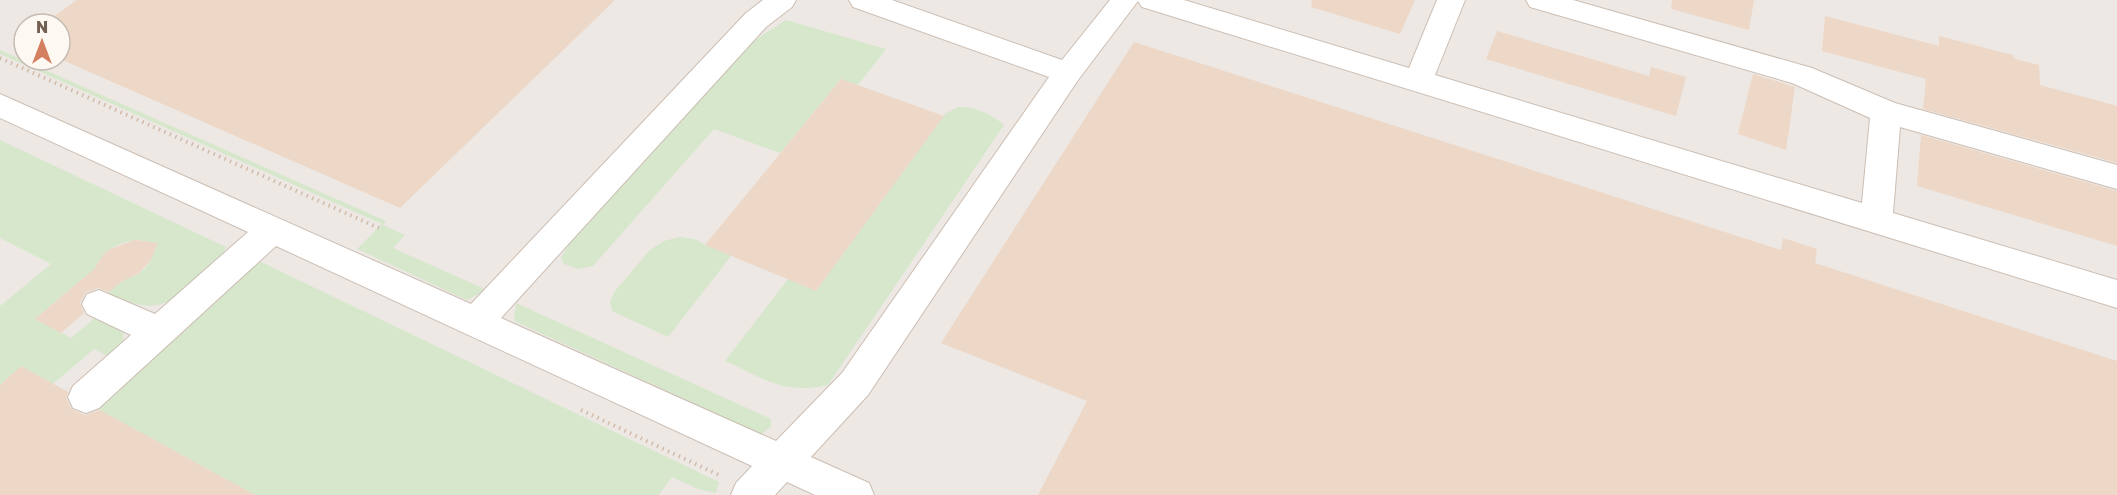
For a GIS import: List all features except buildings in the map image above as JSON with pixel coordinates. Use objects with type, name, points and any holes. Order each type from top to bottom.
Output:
[{"type":"lane","points":[[475,323],[756,20],[782,0]]},
{"type":"lane","points":[[863,0],[1068,73]]},
{"type":"lane","points":[[750,495],[855,384],[1068,73],[1125,0]]},
{"type":"lane","points":[[1152,0],[2117,294]]},
{"type":"lane","points":[[1418,81],[1451,0]]},
{"type":"lane","points":[[1540,0],[1802,75],[1886,112],[2117,177]]},
{"type":"lane","points":[[0,105],[855,495]]},
{"type":"lane","points":[[1876,221],[1886,112]]},
{"type":"lane","points":[[86,397],[272,230]]},
{"type":"lane","points":[[99,304],[159,332]]},
{"type":"path","points":[[0,58],[379,228]]},
{"type":"shaded area","points":[[0,0],[2117,0],[2117,495],[0,495]]},
{"type":"green space","points":[[786,20],[886,49],[858,85],[841,79],[780,153],[714,129],[593,266],[578,269],[564,264],[561,258],[571,241],[755,40]]},
{"type":"green space","points":[[0,50],[12,55],[12,59],[0,54]]},
{"type":"green space","points":[[40,72],[50,72],[386,221],[383,225],[405,235],[393,248],[487,290],[467,300],[357,249],[382,224]]},
{"type":"green space","points":[[958,107],[982,112],[994,117],[1004,125],[828,385],[812,388],[786,387],[725,361],[788,279],[816,291],[945,114]]},
{"type":"green space","points":[[0,140],[226,247],[223,254],[184,292],[159,305],[128,302],[83,278],[35,319],[71,338],[97,316],[121,329],[123,333],[122,345],[113,359],[94,349],[53,384],[21,367],[0,385],[0,306],[51,264],[0,238]],"holes":[[[138,240],[149,243],[153,255],[151,260],[144,269],[131,277],[121,281],[95,269],[102,257],[118,245]]]},
{"type":"green space","points":[[680,237],[694,239],[731,256],[668,337],[612,311],[610,301],[615,291],[650,250],[664,241]]},
{"type":"green space","points":[[259,261],[719,482],[716,493],[698,489],[672,477],[659,495],[255,495],[92,406]]},
{"type":"green space","points":[[516,303],[771,419],[771,427],[761,434],[514,321]]}]
